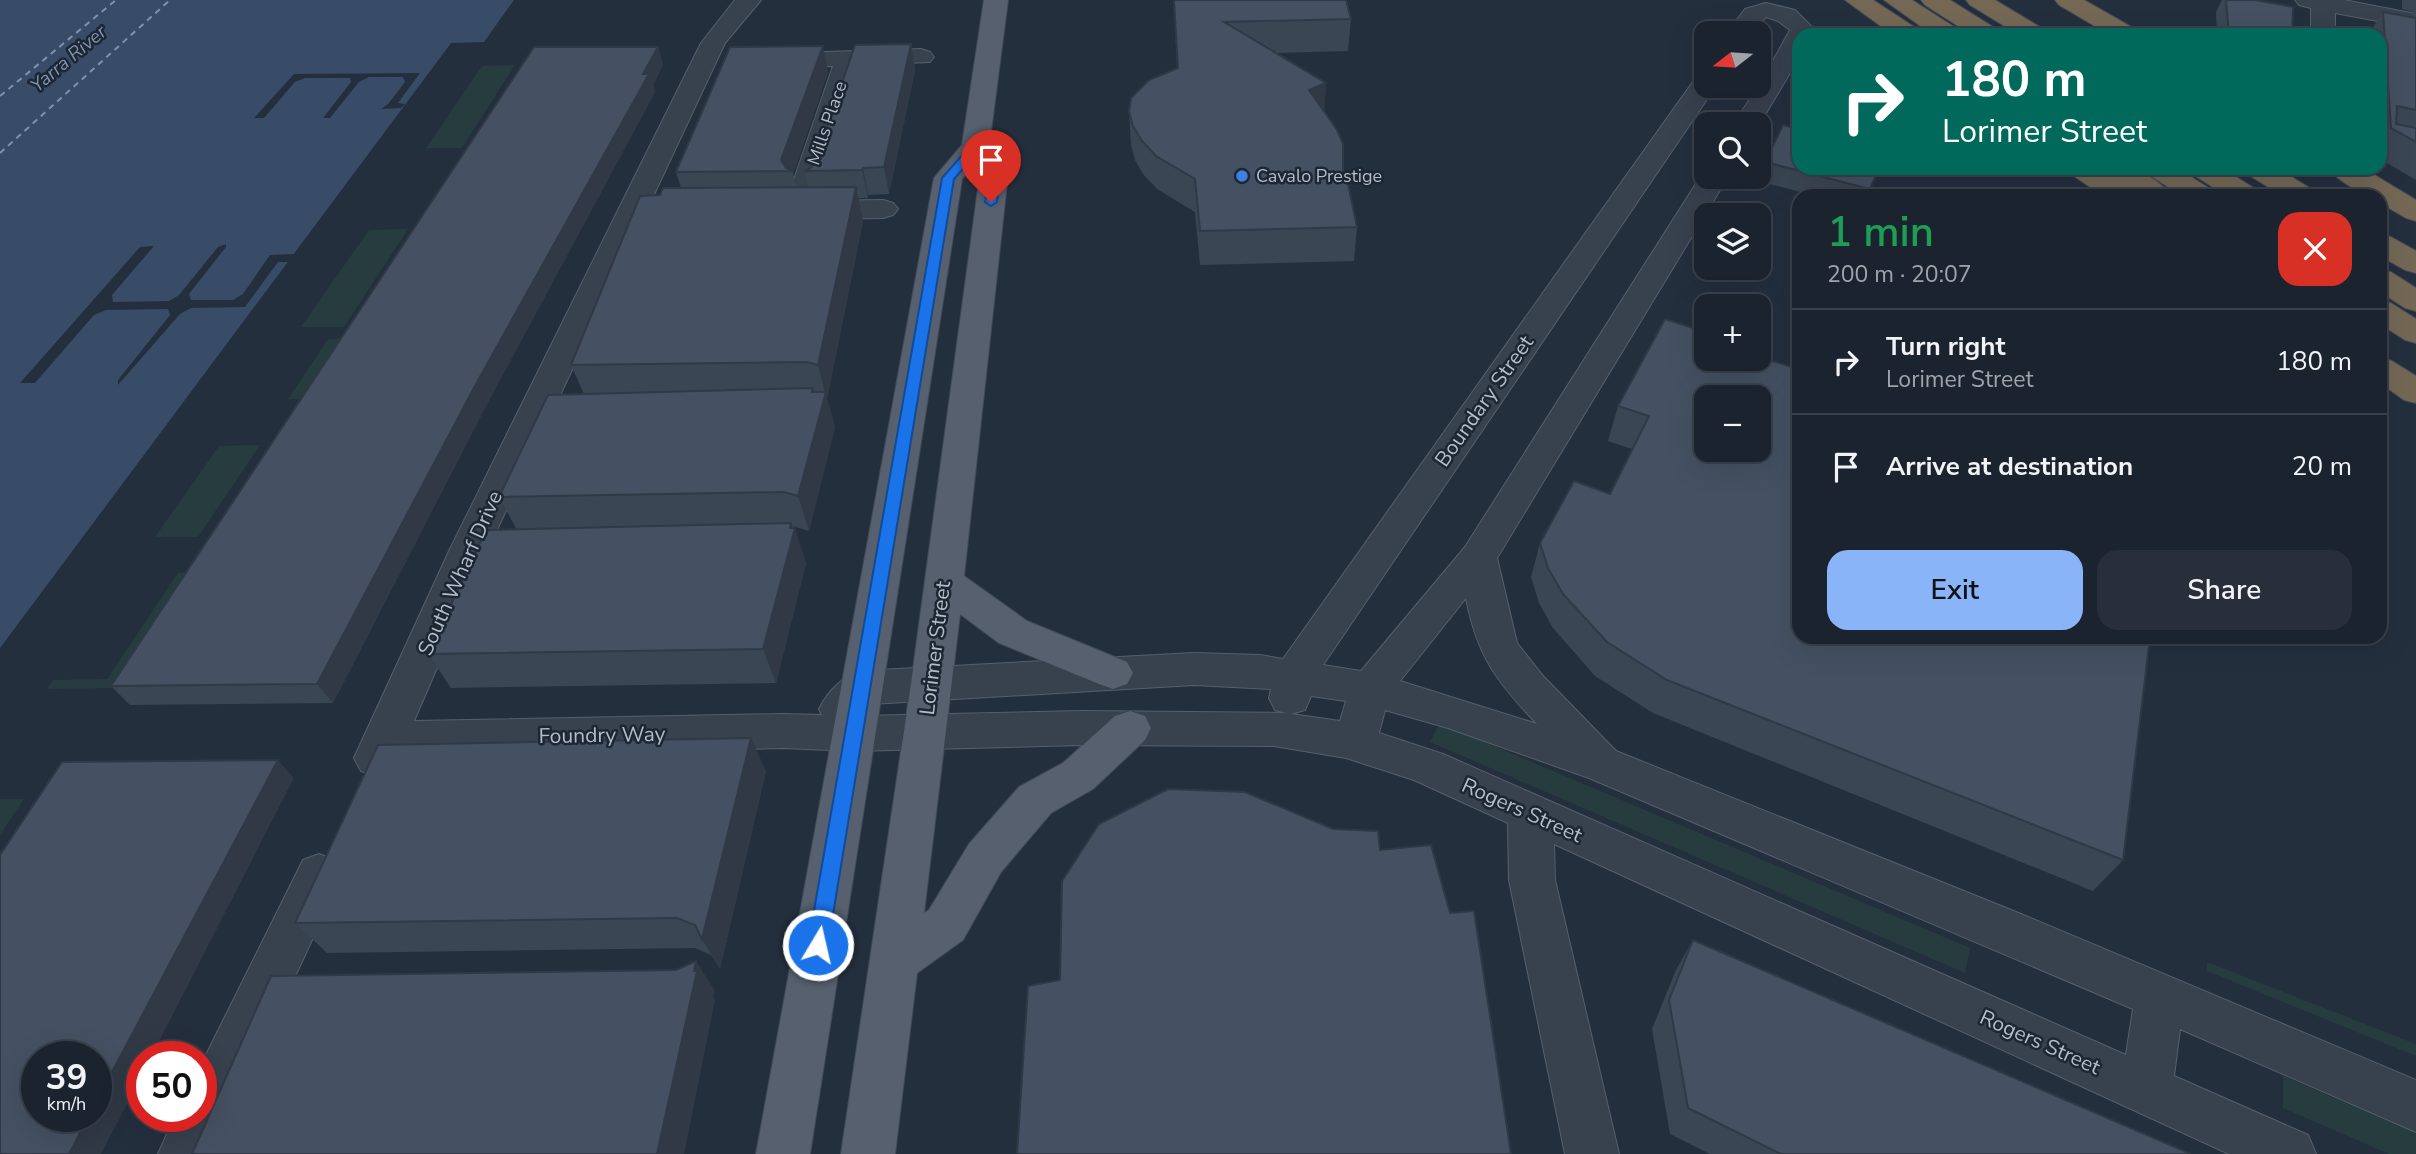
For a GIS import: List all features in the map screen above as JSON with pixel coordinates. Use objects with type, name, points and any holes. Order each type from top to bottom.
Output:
[{"type":"highway","points":[[1830,0],[1872,28]]},
{"type":"highway","points":[[1857,0],[1899,28]]},
{"type":"highway","points":[[1896,0],[1939,28]]},
{"type":"highway","points":[[1933,0],[1978,28]]},
{"type":"highway","points":[[1978,0],[2024,28]]},
{"type":"highway","points":[[2067,0],[2117,28]]},
{"type":"highway","points":[[2080,0],[2120,28]]},
{"type":"highway","points":[[2046,12],[2072,28]]},
{"type":"highway","points":[[2091,175],[2112,189]]},
{"type":"highway","points":[[2125,175],[2146,189]]},
{"type":"highway","points":[[2169,175],[2191,189]]},
{"type":"highway","points":[[2213,175],[2236,189]]},
{"type":"highway","points":[[2268,175],[2292,189]]},
{"type":"highway","points":[[2306,175],[2329,189]]},
{"type":"highway","points":[[2355,175],[2378,189]]},
{"type":"highway","points":[[2387,195],[2416,212]]},
{"type":"highway","points":[[2387,224],[2416,242]]},
{"type":"highway","points":[[2387,247],[2416,264]]},
{"type":"highway","points":[[2387,283],[2416,301]]},
{"type":"highway","points":[[2387,314],[2416,333]]},
{"type":"highway","points":[[2387,346],[2416,365]]},
{"type":"highway","points":[[2387,373],[2416,392]]},
{"type":"main road","points":[[860,688],[948,178],[975,148],[996,0]]},
{"type":"main road","name":"Lorimer Street","points":[[868,1154],[932,684],[995,174],[975,148]]},
{"type":"main road","points":[[943,581],[1013,632],[1113,673]]},
{"type":"main road","points":[[894,961],[946,925],[985,858],[1035,800],[1078,776],[1129,728]]},
{"type":"main road","points":[[783,1154],[836,733]]},
{"type":"street","name":"South Wharf Drive","points":[[364,784],[385,739],[487,549],[649,211],[727,59],[721,30],[749,0]]},
{"type":"street","points":[[2321,28],[2315,1],[2416,20]]},
{"type":"street","points":[[1748,21],[1752,15],[1782,7],[1800,28]]},
{"type":"street","points":[[1753,112],[1792,49]]},
{"type":"street","name":"Mills Place","points":[[805,188],[849,57]]},
{"type":"street","name":"Mills Place","points":[[727,59],[921,57]]},
{"type":"street","name":"Boundary Street","points":[[1284,730],[1294,675],[1694,98]]},
{"type":"street","points":[[1356,743],[1370,689],[1478,557],[1707,189]]},
{"type":"street","points":[[785,211],[884,209]]},
{"type":"street","points":[[1478,557],[1492,629],[1499,649],[1528,688],[1604,765]]},
{"type":"street","points":[[836,733],[860,688],[1231,669],[1294,675],[1370,689],[1452,712],[1604,765],[1992,924],[2416,1106]]},
{"type":"street","name":"Rogers Street","points":[[836,733],[1129,728],[1284,730],[1356,743],[1428,767],[2289,1154]]},
{"type":"street","name":"Foundry Way","points":[[385,739],[836,733]]},
{"type":"street","points":[[1530,814],[1532,880],[1592,1154]]},
{"type":"street","points":[[185,1154],[290,979],[334,845]]},
{"type":"street","points":[[2146,1089],[2160,996]]},
{"type":"green space","points":[[515,65],[462,148],[426,148],[482,66]]},
{"type":"green space","points":[[408,229],[344,327],[301,327],[369,230]]},
{"type":"green space","points":[[351,338],[312,399],[288,399],[328,339]]},
{"type":"green space","points":[[260,445],[198,537],[155,537],[219,446]]},
{"type":"green space","points":[[178,573],[189,573],[112,688],[47,689],[53,680],[107,679]]},
{"type":"green space","points":[[1440,723],[1970,948],[1965,973],[1430,742]]},
{"type":"green space","points":[[0,799],[24,799],[0,835]]},
{"type":"green space","points":[[2207,962],[2416,1044],[2416,1056],[2207,971]]},
{"type":"green space","points":[[2283,1076],[2416,1133],[2416,1154],[2389,1154],[2283,1108]]},
{"type":"water","name":"Yarra River","points":[[0,0],[514,0],[484,42],[451,43],[0,648]]},
{"type":"pier","points":[[420,73],[398,103],[405,104],[401,108],[381,109],[405,82],[403,77],[369,77],[359,82],[330,118],[323,118],[351,82],[350,78],[305,78],[295,82],[264,118],[254,118],[294,74]]},
{"type":"pier","points":[[226,244],[189,294],[191,300],[233,300],[243,294],[270,255],[294,254],[289,262],[278,262],[245,307],[191,308],[180,314],[118,385],[118,380],[170,315],[168,309],[106,310],[94,315],[35,383],[20,383],[140,247],[154,246],[112,295],[113,302],[169,301],[179,295],[218,247]]},
{"type":"building","points":[[1174,0],[1346,0],[1351,19],[1224,22],[1326,83],[1309,90],[1337,130],[1343,144],[1343,178],[1347,179],[1357,227],[1200,231],[1195,179],[1156,156],[1142,141],[1129,112],[1131,98],[1149,80],[1178,68]]},
{"type":"building","points":[[2226,0],[2255,0],[2293,7],[2292,28],[2228,28]]},
{"type":"building","points":[[2383,12],[2416,18],[2416,110],[2397,106],[2396,124],[2416,128],[2416,142],[2391,128],[2387,28],[2384,28]]},
{"type":"building","points":[[911,44],[884,167],[804,171],[811,168],[815,162],[855,45]]},
{"type":"building","points":[[823,46],[781,160],[786,168],[793,171],[676,172],[730,47]]},
{"type":"building","points":[[534,47],[658,47],[643,74],[649,74],[476,384],[317,684],[111,686]]},
{"type":"building","points":[[1783,125],[1792,127],[1792,169],[1771,164],[1771,150]]},
{"type":"building","points":[[1816,175],[1876,175],[1870,189]]},
{"type":"building","points":[[856,187],[818,365],[807,362],[571,365],[640,196],[660,195],[663,188]]},
{"type":"building","points":[[1665,319],[1693,328],[1694,326],[1694,371],[1771,371],[1771,361],[1792,367],[1792,644],[2149,644],[2123,860],[1667,680],[1607,642],[1563,594],[1548,568],[1540,543],[1574,481],[1610,494],[1649,416],[1618,406]]},
{"type":"building","points":[[813,388],[812,392],[826,392],[798,496],[784,492],[499,497],[548,395]]},
{"type":"building","points":[[791,523],[790,528],[795,528],[763,649],[428,654],[486,530]]},
{"type":"building","points":[[751,738],[702,939],[695,925],[677,918],[295,923],[378,745]]},
{"type":"building","points":[[278,760],[128,1041],[126,1041],[112,1072],[112,1041],[21,1041],[21,1132],[81,1132],[69,1154],[0,1154],[0,855],[62,762]]},
{"type":"building","points":[[1168,789],[1245,792],[1333,829],[1378,831],[1380,850],[1431,845],[1450,913],[1474,911],[1511,1154],[1017,1154],[1028,986],[1060,980],[1062,881],[1099,824]]},
{"type":"building","points":[[1693,940],[2191,1154],[1781,1154],[1688,1108],[1669,1000]]},
{"type":"building","points":[[696,961],[694,971],[697,971],[657,1154],[192,1154],[202,1132],[217,1132],[217,1098],[271,976],[676,970]]},
{"type":"ferry route","points":[[0,96],[116,0]]},
{"type":"ferry route","points":[[0,153],[170,0]]},
{"type":"place","name":"Cavalo Prestige","points":[[1242,176]]},
{"type":"route","points":[[818,945],[948,178],[975,148],[995,174],[991,202]]}]
